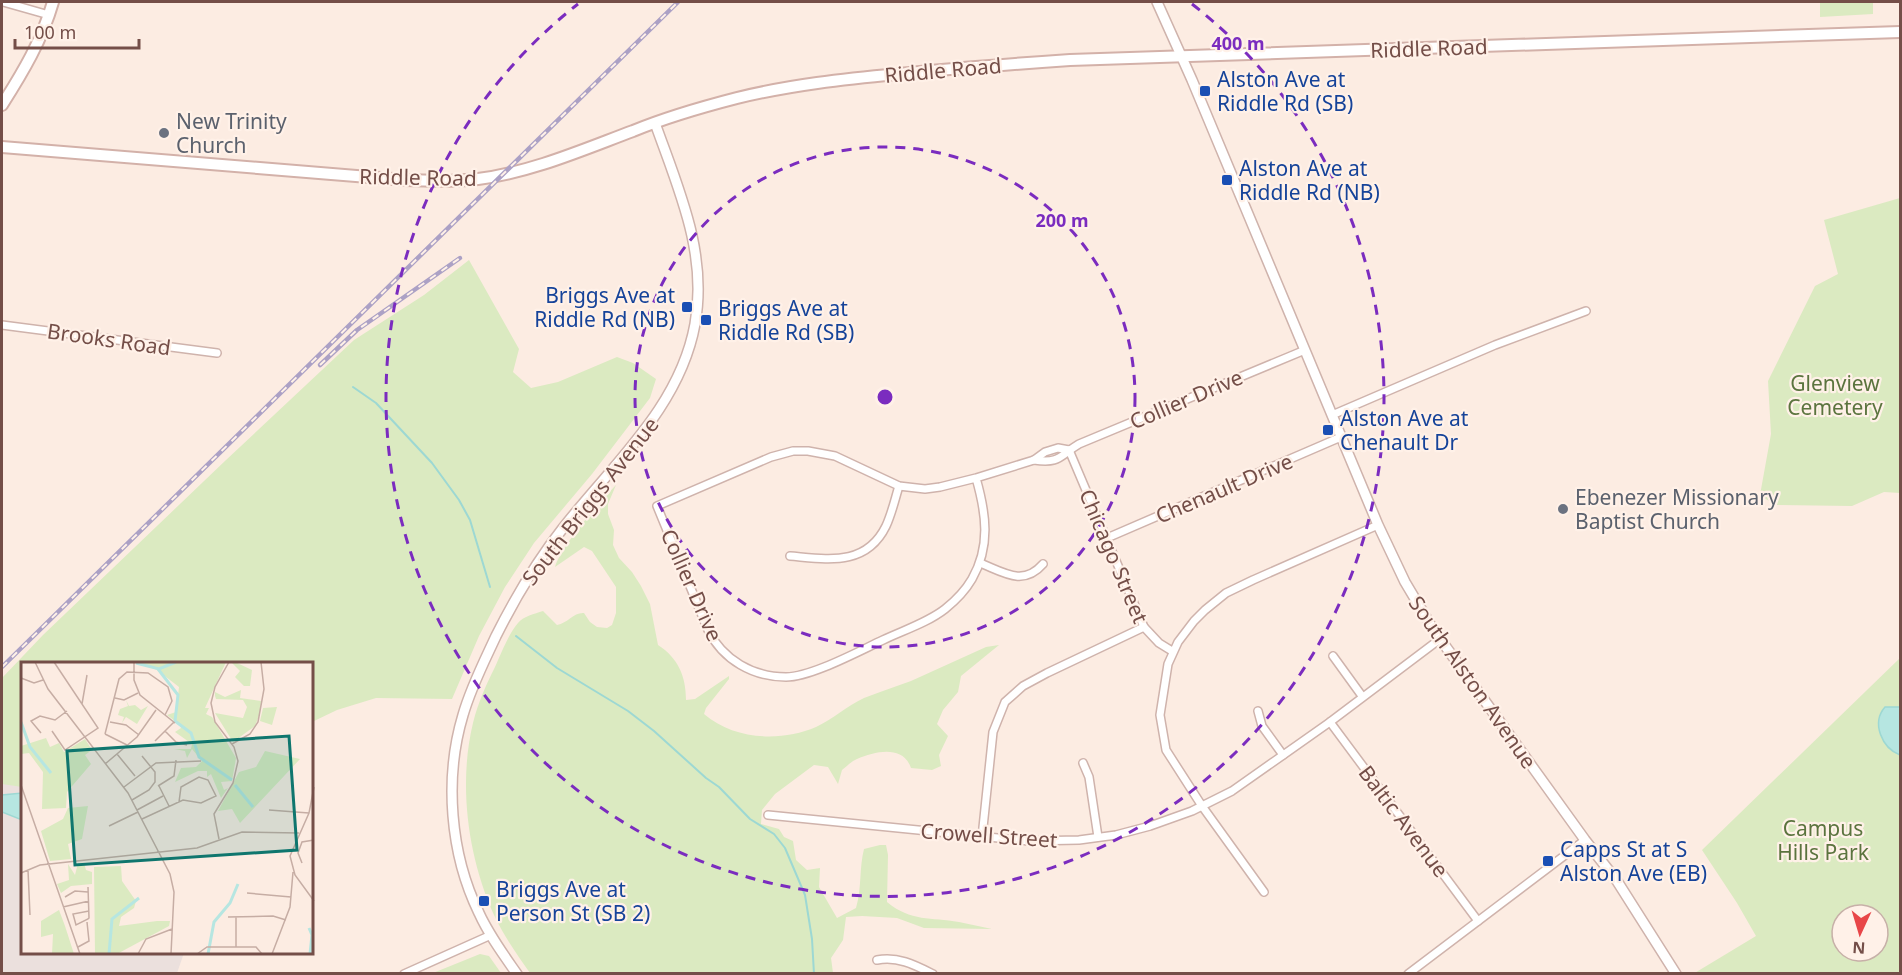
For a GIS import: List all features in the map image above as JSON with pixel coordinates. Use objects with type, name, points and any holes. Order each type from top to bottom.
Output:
[{"type":"main road","points":[[2,105],[26,68],[39,42],[53,2]]},
{"type":"main road","name":"Riddle Road","points":[[2,147],[405,180],[460,181],[501,175],[537,166],[655,123],[737,98],[849,78],[984,65],[1181,56],[1900,32]]},
{"type":"street","points":[[3,2],[49,15]]},
{"type":"street","name":"South Alston Avenue","points":[[1157,2],[1378,525],[1405,582],[1440,639],[1617,881],[1676,974]]},
{"type":"street","name":"South Briggs Avenue","points":[[517,974],[490,935],[478,912],[463,870],[454,817],[456,746],[470,693],[509,610],[540,559],[563,527],[640,436],[666,401],[680,372],[695,326],[698,278],[694,238],[655,123]]},
{"type":"street","points":[[1332,415],[1495,345],[1586,311]]},
{"type":"street","name":"Brooks Road","points":[[2,325],[217,354]]},
{"type":"street","name":"Collier Drive","points":[[976,478],[986,519],[984,548],[980,563],[964,591],[955,601],[932,618],[803,674],[784,677],[741,666],[728,657],[716,644],[708,630],[657,506],[771,457],[793,451],[808,450],[836,456],[899,486],[933,489],[1034,460],[1044,452],[1058,448],[1069,450],[1305,350]]},
{"type":"street","name":"Chenault Drive","points":[[1107,538],[1341,437]]},
{"type":"street","name":"Chicago Street","points":[[1069,450],[1144,627],[1159,643],[1172,651]]},
{"type":"street","points":[[790,555],[837,560],[848,558],[868,548],[887,524],[899,486]]},
{"type":"street","points":[[1264,892],[1202,806],[1166,750],[1160,715],[1172,651],[1194,621],[1226,593],[1378,525]]},
{"type":"street","points":[[980,563],[1013,576],[1022,577],[1037,571],[1043,564]]},
{"type":"street","points":[[982,837],[993,732],[1005,702],[1023,686],[1047,673],[1144,627]]},
{"type":"street","name":"Crowell Street","points":[[768,815],[1053,842],[1098,837],[1150,826],[1202,806],[1232,791],[1330,722],[1440,639]]},
{"type":"street","points":[[1333,656],[1362,696]]},
{"type":"street","points":[[1258,711],[1262,726],[1283,755]]},
{"type":"street","name":"Baltic Avenue","points":[[1330,722],[1478,921]]},
{"type":"street","points":[[1083,763],[1089,777],[1098,837]]},
{"type":"street","points":[[1408,974],[1585,840]]},
{"type":"street","points":[[404,974],[490,935]]},
{"type":"street","points":[[877,960],[899,959],[933,974]]},
{"type":"shaded area","points":[[2,778],[21,781],[21,954],[184,954],[177,973],[2,973]]},
{"type":"green space","points":[[1820,2],[1873,2],[1873,14],[1820,17]]},
{"type":"green space","name":"Glenview Cemetery","points":[[1900,198],[1900,493],[1884,492],[1852,506],[1775,505],[1760,495],[1771,434],[1768,381],[1815,286],[1838,274],[1824,220]]},
{"type":"green space","points":[[469,260],[519,349],[513,372],[531,388],[558,382],[617,357],[633,363],[656,379],[650,398],[592,474],[534,543],[505,587],[479,636],[452,699],[376,698],[337,710],[314,721],[314,662],[21,662],[21,787],[2,784],[2,678],[43,635],[354,340],[424,295]]},
{"type":"green space","points":[[616,485],[608,504],[608,514],[614,530],[613,545],[619,558],[641,586],[650,604],[658,645],[680,668],[686,700],[695,699],[729,676],[704,714],[729,729],[758,736],[802,732],[822,724],[864,698],[911,681],[986,647],[999,645],[961,676],[958,692],[943,710],[937,724],[948,736],[939,755],[941,766],[932,770],[911,768],[902,756],[880,752],[851,762],[842,770],[838,784],[828,767],[814,765],[775,794],[762,810],[761,824],[779,829],[784,837],[793,841],[796,860],[807,870],[820,868],[819,887],[837,918],[856,908],[864,849],[886,845],[888,855],[887,902],[913,916],[992,929],[924,928],[897,918],[846,917],[843,940],[831,958],[833,973],[530,973],[494,915],[485,893],[472,845],[466,796],[466,771],[473,723],[482,694],[508,638],[520,621],[543,611],[557,625],[577,614],[584,613],[597,627],[607,628],[612,625],[616,613],[616,587],[592,551],[584,547],[555,567],[573,536]]},
{"type":"green space","name":"Campus Hills Park","points":[[1900,658],[1900,973],[1693,974],[1756,936],[1702,850]]},
{"type":"green space","points":[[480,954],[489,956],[501,973],[433,973]]},
{"type":"water","points":[[1885,707],[1900,707],[1900,755],[1888,747],[1880,734],[1879,720]]},
{"type":"water","points":[[21,793],[21,820],[2,812],[2,795]]},
{"type":"waterway","points":[[353,387],[376,403],[432,463],[459,500],[470,520],[490,587]]},
{"type":"waterway","points":[[516,636],[557,668],[628,711],[719,787],[750,819],[774,834],[785,848],[805,895],[812,939],[814,974]]},
{"type":"railway","points":[[2,667],[678,2]]},
{"type":"railway","points":[[320,365],[357,330],[460,258]]},
{"type":"place","name":"Alston Ave at Riddle Rd (SB)","points":[[1205,91]]},
{"type":"place","name":"New Trinity Church","points":[[164,133]]},
{"type":"place","name":"Alston Ave at Riddle Rd (NB)","points":[[1227,180]]},
{"type":"place","name":"Briggs Ave at Riddle Rd (NB)","points":[[687,307]]},
{"type":"place","name":"Briggs Ave at Riddle Rd (SB)","points":[[706,320]]},
{"type":"place","name":"Alston Ave at Chenault Dr","points":[[1328,430]]},
{"type":"place","name":"Ebenezer Missionary Baptist Church","points":[[1563,509]]},
{"type":"place","name":"Capps St at S Alston Ave (EB)","points":[[1548,861]]},
{"type":"place","name":"Briggs Ave at Person St (SB 2)","points":[[484,901]]}]
